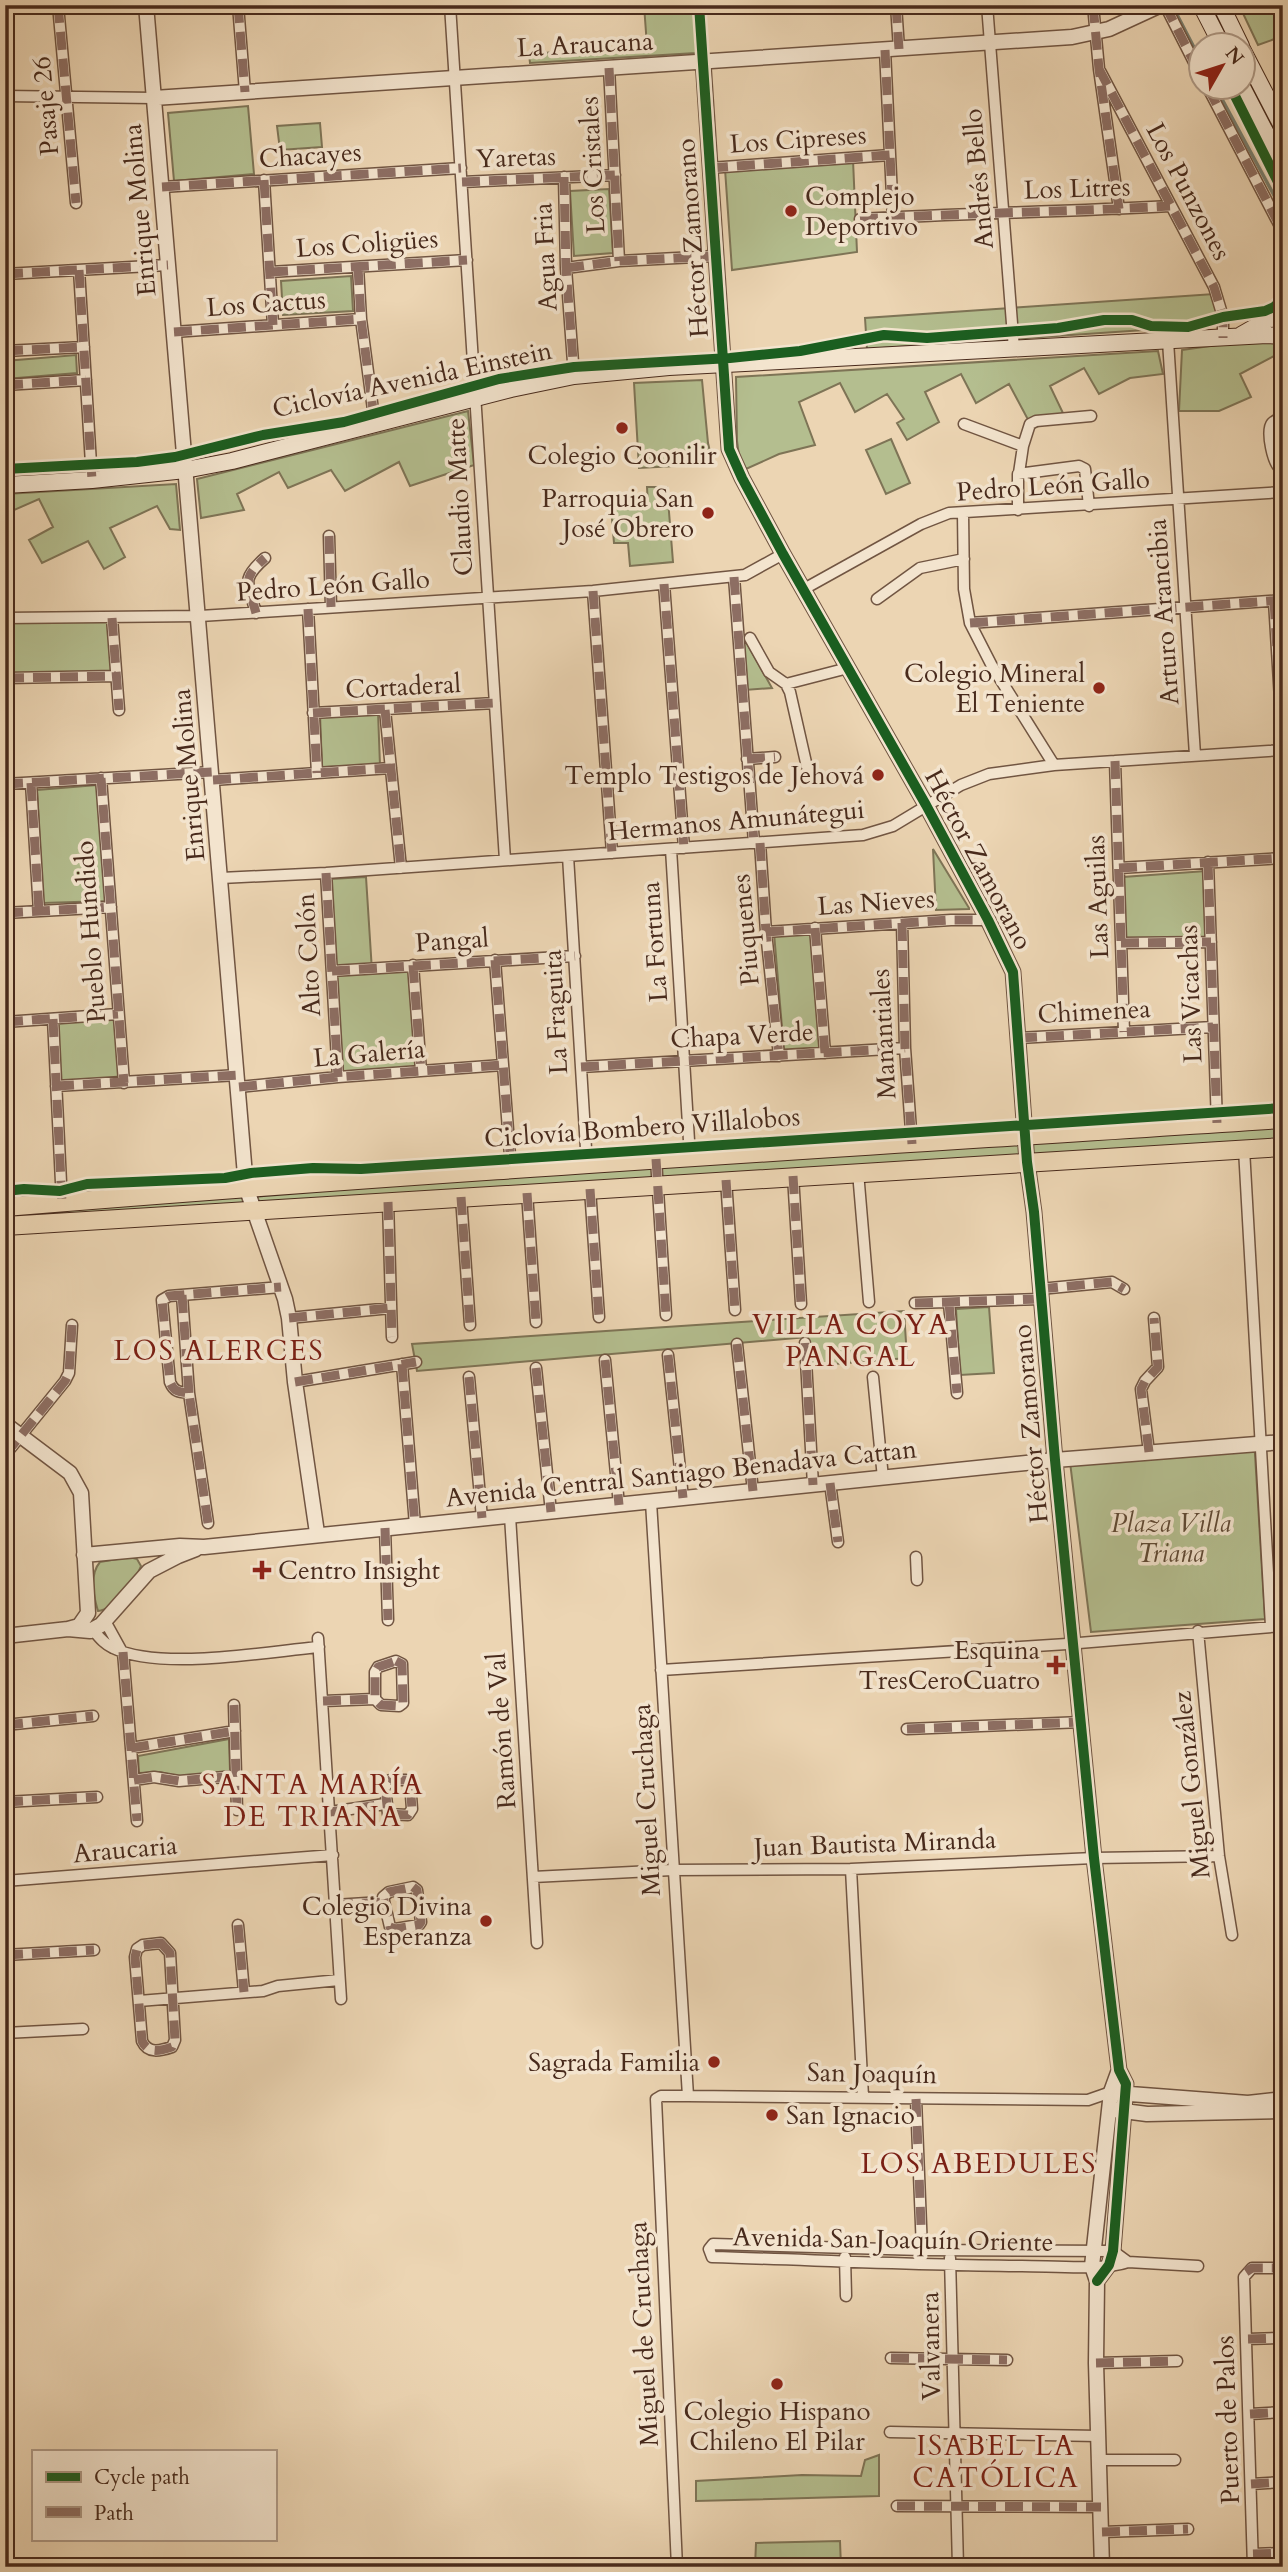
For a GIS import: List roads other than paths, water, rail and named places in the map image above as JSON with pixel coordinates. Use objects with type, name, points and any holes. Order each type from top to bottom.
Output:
[{"type":"main road","points":[[1201,5],[1215,32]]},
{"type":"main road","points":[[1221,5],[1234,32]]},
{"type":"main road","points":[[1256,75],[1283,128]]},
{"type":"main road","points":[[1250,102],[1283,166]]},
{"type":"main road","points":[[1230,338],[1278,316]]},
{"type":"main road","points":[[5,485],[92,480],[186,470],[375,425],[476,397],[574,376],[722,364],[1283,336]]},
{"type":"main road","points":[[5,1207],[247,1187],[1283,1119]]},
{"type":"main road","points":[[5,1226],[1283,1147]]},
{"type":"street","name":"Pasaje 26","points":[[58,5],[76,203]]},
{"type":"street","name":"Enrique Molina","points":[[146,5],[247,1187],[289,1318],[295,1382],[317,1534]]},
{"type":"street","points":[[238,5],[245,92]]},
{"type":"street","name":"Claudio Matte","points":[[450,5],[505,860]]},
{"type":"street","name":"Héctor Zamorano","points":[[699,5],[729,449],[741,478],[926,805],[1013,972],[1027,1162],[1094,1858],[1119,2070],[1119,2094],[1125,2112],[1111,2258]]},
{"type":"street","points":[[893,217],[890,155],[892,49],[896,5]]},
{"type":"street","name":"Andrés Bello","points":[[987,5],[1014,349]]},
{"type":"street","points":[[1093,5],[1099,69],[1119,209]]},
{"type":"street","name":"La Araucana","points":[[5,96],[154,98],[990,43],[1095,34],[1163,5]]},
{"type":"street","points":[[1163,5],[1186,48]]},
{"type":"street","name":"Los Cristales","points":[[609,68],[620,261]]},
{"type":"street","name":"Los Punzones","points":[[1099,69],[1214,288],[1230,338]]},
{"type":"street","points":[[1215,102],[1283,232]]},
{"type":"street","name":"Los Cipreses","points":[[710,168],[890,155]]},
{"type":"street","name":"Chacayes","points":[[162,187],[461,168]]},
{"type":"street","name":"Yaretas","points":[[462,182],[615,175]]},
{"type":"street","points":[[5,176],[7,209]]},
{"type":"street","name":"Agua Fria","points":[[564,177],[566,268],[574,376]]},
{"type":"street","points":[[264,180],[273,325]]},
{"type":"street","name":"Los Litres","points":[[860,219],[1170,206]]},
{"type":"street","points":[[566,268],[620,261],[715,256]]},
{"type":"street","name":"Los Coligües","points":[[270,272],[467,260]]},
{"type":"street","points":[[5,274],[168,265]]},
{"type":"street","points":[[358,267],[361,319],[375,425]]},
{"type":"street","points":[[79,270],[92,480]]},
{"type":"street","name":"Los Cactus","points":[[174,332],[361,319]]},
{"type":"street","name":"Arturo Arancibia","points":[[1168,341],[1195,755]]},
{"type":"street","points":[[5,351],[84,347]]},
{"type":"street","points":[[5,385],[86,380]]},
{"type":"street","points":[[1018,510],[1017,476],[1030,424],[1036,421],[1091,416]]},
{"type":"street","points":[[1283,418],[1272,423],[1270,428],[1272,459],[1276,467],[1283,471]]},
{"type":"street","points":[[964,424],[1023,446]]},
{"type":"street","points":[[1019,472],[1083,467],[1089,506]]},
{"type":"street","name":"Pedro León Gallo","points":[[804,589],[934,518],[948,513],[1283,492]]},
{"type":"street","points":[[963,513],[964,590],[970,622],[992,666],[1054,765]]},
{"type":"street","points":[[329,536],[331,607]]},
{"type":"street","name":"Pedro León Gallo","points":[[5,618],[200,616],[593,591],[734,577],[755,572],[783,554]]},
{"type":"street","points":[[256,613],[247,581],[248,575],[265,558]]},
{"type":"street","points":[[877,599],[920,569],[964,559]]},
{"type":"street","name":"Piuquenes","points":[[734,577],[747,759],[779,1056]]},
{"type":"street","points":[[664,584],[684,848]]},
{"type":"street","points":[[593,591],[612,853]]},
{"type":"street","points":[[970,622],[1278,601],[1283,750]]},
{"type":"street","points":[[308,609],[317,773]]},
{"type":"street","points":[[112,618],[119,709]]},
{"type":"street","points":[[750,638],[769,672],[786,684],[790,692],[807,766]]},
{"type":"street","points":[[786,684],[848,668]]},
{"type":"street","points":[[5,672],[8,706]]},
{"type":"street","points":[[6,678],[116,676]]},
{"type":"street","name":"Cortaderal","points":[[313,713],[495,703]]},
{"type":"street","points":[[385,710],[401,868]]},
{"type":"street","name":"Hermanos Amunátegui","points":[[221,877],[326,873],[863,835],[893,826],[961,785],[989,774],[1054,765],[1283,750]]},
{"type":"street","points":[[747,759],[775,757]]},
{"type":"street","name":"Las Aguilas","points":[[1115,761],[1124,1032]]},
{"type":"street","points":[[5,785],[102,778],[317,773],[391,768]]},
{"type":"street","name":"Pueblo Hundido","points":[[102,778],[124,1083]]},
{"type":"street","points":[[31,783],[39,911]]},
{"type":"street","name":"La Fortuna","points":[[671,849],[690,1157]]},
{"type":"street","name":"La Fraguita","points":[[568,856],[587,1165]]},
{"type":"street","points":[[1119,868],[1283,858]]},
{"type":"street","name":"Las Vicachas","points":[[1208,862],[1217,1124]]},
{"type":"street","name":"Alto Colón","points":[[326,873],[338,1077]]},
{"type":"street","points":[[5,913],[111,907]]},
{"type":"street","name":"Las Nieves","points":[[766,932],[988,920]]},
{"type":"street","name":"Manantiales","points":[[902,923],[905,1048],[912,1144]]},
{"type":"street","points":[[815,928],[825,1053]]},
{"type":"street","points":[[1121,943],[1211,942]]},
{"type":"street","name":"Pangal","points":[[332,971],[575,956]]},
{"type":"street","points":[[495,960],[511,1169]]},
{"type":"street","points":[[413,965],[421,1071]]},
{"type":"street","points":[[5,1022],[118,1014]]},
{"type":"street","points":[[53,1019],[62,1203]]},
{"type":"street","name":"Chimenea","points":[[1019,1038],[1213,1027]]},
{"type":"street","name":"Chapa Verde","points":[[581,1067],[905,1048]]},
{"type":"street","name":"La Galería","points":[[57,1086],[338,1077],[503,1065]]},
{"type":"street","points":[[661,1670],[1073,1643],[1277,1626],[1262,1443],[1244,1149]]},
{"type":"street","points":[[656,1159],[666,1315]]},
{"type":"street","points":[[858,1172],[869,1302]]},
{"type":"street","points":[[793,1176],[801,1304]]},
{"type":"street","points":[[726,1180],[735,1310]]},
{"type":"street","points":[[590,1189],[599,1317]]},
{"type":"street","points":[[527,1193],[536,1322]]},
{"type":"street","points":[[461,1197],[470,1325]]},
{"type":"street","points":[[388,1202],[392,1336]]},
{"type":"street","points":[[915,1303],[949,1303],[1041,1294],[1112,1282],[1124,1289]]},
{"type":"street","points":[[189,1393],[179,1392],[170,1382],[162,1300],[183,1294],[281,1287]]},
{"type":"street","points":[[183,1294],[189,1393],[208,1523]]},
{"type":"street","points":[[949,1303],[957,1393]]},
{"type":"street","points":[[289,1318],[391,1308]]},
{"type":"street","points":[[1149,1452],[1141,1389],[1158,1367],[1154,1318]]},
{"type":"street","points":[[5,1455],[65,1381],[72,1325]]},
{"type":"street","points":[[805,1343],[813,1485]]},
{"type":"street","points":[[737,1344],[753,1491]]},
{"type":"street","points":[[668,1355],[683,1498]]},
{"type":"street","points":[[605,1360],[619,1505]]},
{"type":"street","points":[[295,1382],[416,1362]]},
{"type":"street","points":[[402,1364],[415,1525]]},
{"type":"street","points":[[536,1368],[551,1512]]},
{"type":"street","points":[[469,1377],[482,1518]]},
{"type":"street","points":[[873,1377],[883,1478]]},
{"type":"street","points":[[5,1424],[70,1473],[77,1483],[81,1493],[88,1613],[99,1626],[101,1641],[123,1652],[167,1660],[318,1643],[341,1999]]},
{"type":"street","name":"Avenida Central Santiago Benadava Cattan","points":[[84,1555],[204,1546],[1055,1460],[1283,1442]]},
{"type":"street","points":[[830,1483],[838,1542]]},
{"type":"street","name":"Miguel Cruchaga","points":[[650,1502],[688,2096]]},
{"type":"street","name":"Ramón de Val","points":[[510,1516],[537,1943]]},
{"type":"street","points":[[385,1528],[388,1620]]},
{"type":"street","points":[[5,1636],[99,1626],[149,1571],[204,1546]]},
{"type":"street","points":[[142,1549],[148,1556],[149,1571]]},
{"type":"street","points":[[916,1557],[917,1580]]},
{"type":"street","points":[[68,1629],[79,1626],[88,1613]]},
{"type":"street","name":"Miguel González","points":[[1198,1631],[1219,1856],[1232,1935]]},
{"type":"street","points":[[123,1652],[137,1821]]},
{"type":"street","points":[[323,1701],[375,1699]]},
{"type":"street","points":[[234,1704],[237,1810]]},
{"type":"street","points":[[5,1725],[93,1716]]},
{"type":"street","points":[[907,1729],[1082,1722]]},
{"type":"street","points":[[131,1748],[235,1731]]},
{"type":"street","points":[[134,1780],[154,1777],[179,1782],[236,1776]]},
{"type":"street","points":[[5,1802],[97,1797]]},
{"type":"street","points":[[330,1812],[385,1804]]},
{"type":"street","name":"Araucaria","points":[[5,1881],[333,1855]]},
{"type":"street","name":"Juan Bautista Miranda","points":[[533,1877],[672,1870],[851,1869],[1094,1858],[1219,1856]]},
{"type":"street","points":[[851,1869],[863,2097]]},
{"type":"street","points":[[412,1887],[417,1890],[421,1922],[419,1925],[395,1929],[390,1927],[382,1902],[385,1894],[412,1887]]},
{"type":"street","points":[[335,1905],[382,1902]]},
{"type":"street","points":[[238,1925],[244,1992]]},
{"type":"street","points":[[161,1943],[170,1953],[175,2040],[172,2047],[151,2051],[145,2048],[139,2001],[135,1957],[137,1949],[143,1945],[161,1943]]},
{"type":"street","points":[[5,1955],[94,1950]]},
{"type":"street","points":[[139,2001],[263,1991],[278,1986],[339,1980]]},
{"type":"street","points":[[5,2034],[83,2029]]},
{"type":"street","name":"Héctor Zamorano","points":[[1102,2567],[1096,2363],[1097,2281],[1092,2266],[1110,2109],[1119,2094]]},
{"type":"street","name":"San Joaquín","points":[[656,2099],[661,2096],[688,2096],[1088,2100],[1119,2094],[1248,2103],[1283,2099]]},
{"type":"street","name":"Miguel de Cruchaga","points":[[656,2099],[677,2567]]},
{"type":"street","points":[[916,2099],[922,2250]]},
{"type":"street","name":"San Joaquín","points":[[1088,2100],[1110,2109],[1147,2114],[1283,2111]]},
{"type":"street","name":"Avenida San Joaquín Oriente","points":[[1111,2258],[1092,2266],[951,2265],[712,2257],[709,2249],[713,2244],[922,2250],[1095,2251],[1111,2258],[1119,2265],[1128,2262],[1198,2266]]},
{"type":"street","points":[[844,2248],[846,2296]]},
{"type":"street","name":"Valvanera","points":[[950,2250],[958,2567]]},
{"type":"street","points":[[1097,2281],[1111,2258]]},
{"type":"street","name":"Puerto de Palos","points":[[1253,2567],[1244,2277],[1252,2268],[1283,2268]]},
{"type":"street","points":[[1248,2339],[1283,2338]]},
{"type":"street","points":[[891,2358],[1007,2360]]},
{"type":"street","points":[[1096,2363],[1177,2361]]},
{"type":"street","points":[[1250,2414],[1283,2412]]},
{"type":"street","points":[[890,2432],[1098,2436]]},
{"type":"street","points":[[1099,2460],[1175,2460]]},
{"type":"street","points":[[1251,2484],[1283,2482]]},
{"type":"street","points":[[897,2506],[1101,2507]]},
{"type":"street","points":[[1102,2532],[1188,2529]]},
{"type":"street","points":[[1253,2554],[1283,2553]]},
{"type":"waterway","points":[[1172,5],[1186,32]]},
{"type":"waterway","points":[[1224,102],[1283,212]]},
{"type":"place","name":"Complejo Deportivo","points":[[791,211]]},
{"type":"place","name":"Colegio Coonilir","points":[[622,428]]},
{"type":"place","name":"Parroquia San José Obrero","points":[[708,513]]},
{"type":"place","name":"Colegio Mineral El Teniente","points":[[1099,688]]},
{"type":"place","name":"Templo Testigos de Jehová","points":[[878,775]]},
{"type":"place","name":"Centro Insight","points":[[262,1570]]},
{"type":"place","name":"Esquina TresCeroCuatro","points":[[1056,1665]]},
{"type":"place","name":"Colegio Divina Esperanza","points":[[486,1921]]},
{"type":"place","name":"Sagrada Familia","points":[[714,2062]]},
{"type":"place","name":"San Ignacio","points":[[772,2115]]},
{"type":"place","name":"Colegio Hispano Chileno El Pilar","points":[[777,2384]]},
{"type":"district","name":"VILLA COYA PANGAL","points":[[851,1340]]},
{"type":"district","name":"LOS ALERCES","points":[[219,1350]]},
{"type":"district","name":"SANTA MARÍA DE TRIANA","points":[[313,1800]]},
{"type":"district","name":"LOS ABEDULES","points":[[979,2163]]},
{"type":"district","name":"ISABEL LA CATÓLICA","points":[[996,2461]]},
{"type":"park label","name":"Plaza Villa Triana","points":[[1171,1538]]}]
